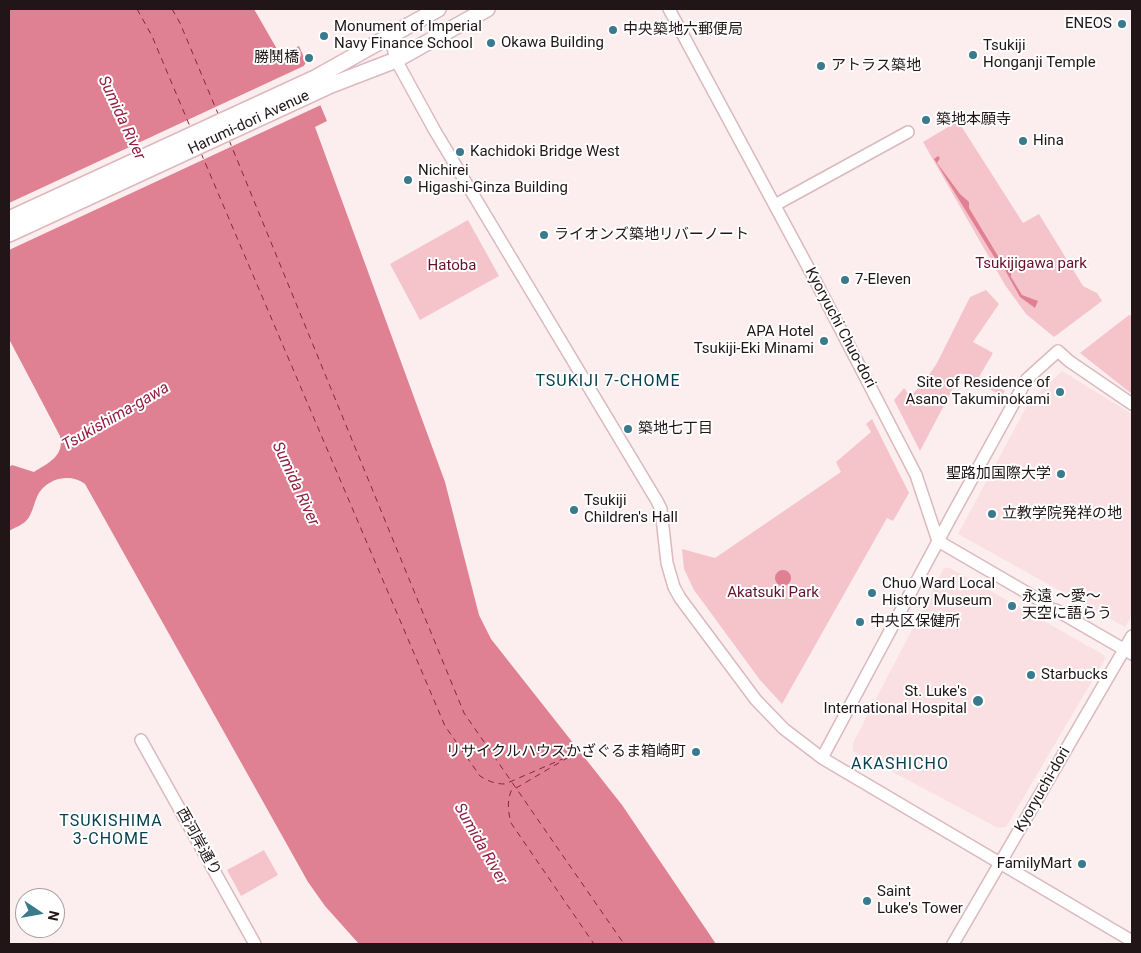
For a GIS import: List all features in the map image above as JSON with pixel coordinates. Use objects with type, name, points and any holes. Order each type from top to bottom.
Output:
[{"type":"main road","name":"Harumi-dori Avenue","points":[[9,234],[318,84],[390,36],[438,9]]},
{"type":"main road","name":"Harumi-dori Avenue","points":[[9,219],[318,84],[396,60],[486,9]]},
{"type":"street","name":"Kyoryuchi Chuo-dori","points":[[669,9],[775,205],[916,475],[938,541]]},
{"type":"street","points":[[390,36],[396,60],[435,131],[657,501],[661,509],[670,576],[680,598],[756,700],[784,729],[822,758],[1132,941]]},
{"type":"street","points":[[775,205],[908,132]]},
{"type":"street","points":[[822,758],[1027,379],[1058,351],[1069,361],[1132,404]]},
{"type":"street","points":[[938,541],[1129,652]]},
{"type":"street","name":"Kyoryuchi-dori","points":[[953,944],[1000,863],[1129,652],[1132,636]]},
{"type":"street","name":"西河岸通り","points":[[141,740],[254,944]]},
{"type":"shaded area","name":"聖路加国際大学","points":[[1062,371],[1132,414],[1132,615],[1125,627],[958,534],[1029,402]]},
{"type":"shaded area","name":"St. Luke's International Hospital","points":[[944,568],[950,568],[1104,655],[1105,659],[1006,827],[998,828],[853,751],[853,743]]},
{"type":"green space","name":"Tsukijigawa park","points":[[958,121],[1023,223],[1039,214],[1083,286],[1097,293],[1102,301],[1054,337],[1026,314],[1005,285],[923,142]]},
{"type":"green space","name":"Hatoba","points":[[468,220],[499,276],[420,320],[390,264]]},
{"type":"green space","points":[[986,290],[999,304],[973,342],[993,353],[979,377],[1005,391],[1002,396],[961,373],[920,451],[894,400],[904,388],[910,396],[923,384],[937,363],[970,297]]},
{"type":"green space","points":[[1129,315],[1132,316],[1132,394],[1080,353]]},
{"type":"green space","name":"Akatsuki Park","points":[[872,419],[909,493],[893,521],[887,518],[782,704],[760,680],[694,590],[684,569],[682,549],[715,558],[841,472],[836,462],[871,432],[866,424]]},
{"type":"green space","points":[[264,850],[278,875],[241,896],[227,870]]},
{"type":"water","points":[[9,9],[254,9],[281,56],[299,46],[306,62],[304,66],[327,121],[315,127],[445,482],[479,615],[491,639],[622,805],[716,944],[359,944],[325,906],[308,882],[85,484],[74,479],[63,478],[46,485],[39,492],[29,518],[9,531],[9,467],[12,465],[34,472],[50,462],[58,454],[61,443],[60,436],[9,339]]},
{"type":"water","points":[[938,156],[940,158],[937,163],[960,194],[969,202],[969,208],[998,256],[1011,272],[1011,277],[1022,295],[1038,301],[1035,308],[1020,297],[1005,270],[996,260],[934,159]]},
{"type":"water","points":[[783,570],[791,578],[783,586],[775,578]]},
{"type":"pier","points":[[308,64],[307,67],[323,104],[9,250],[9,203]]},
{"type":"ferry route","points":[[137,9],[152,36],[191,129]]},
{"type":"ferry route","points":[[172,9],[180,23],[219,116]]},
{"type":"ferry route","points":[[229,140],[464,713],[624,944]]},
{"type":"ferry route","points":[[201,153],[445,726],[480,776],[495,783],[505,784],[574,754],[511,791],[509,811],[511,823],[594,944]]},
{"type":"place","name":"ENEOS","points":[[1122,24]]},
{"type":"place","name":"中央築地六郵便局","points":[[613,30]]},
{"type":"place","name":"Monument of Imperial Navy Finance School","points":[[324,36]]},
{"type":"place","name":"Okawa Building","points":[[491,43]]},
{"type":"place","name":"Tsukiji Honganji Temple","points":[[973,55]]},
{"type":"place","name":"勝鬨橋","points":[[309,58]]},
{"type":"place","name":"アトラス築地","points":[[821,66]]},
{"type":"place","name":"築地本願寺","points":[[926,120]]},
{"type":"place","name":"Hina","points":[[1023,141]]},
{"type":"place","name":"Kachidoki Bridge West","points":[[460,152]]},
{"type":"place","name":"Nichirei Higashi-Ginza Building","points":[[408,180]]},
{"type":"place","name":"ライオンズ築地リバーノート","points":[[544,235]]},
{"type":"place","name":"7-Eleven","points":[[845,280]]},
{"type":"place","name":"APA Hotel Tsukiji-Eki Minami","points":[[824,341]]},
{"type":"place","name":"Site of Residence of Asano Takuminokami","points":[[1060,392]]},
{"type":"place","name":"築地七丁目","points":[[628,429]]},
{"type":"place","name":"聖路加国際大学","points":[[1061,474]]},
{"type":"place","name":"Tsukiji Children's Hall","points":[[574,510]]},
{"type":"place","name":"立教学院発祥の地","points":[[992,514]]},
{"type":"place","name":"Chuo Ward Local History Museum","points":[[872,593]]},
{"type":"place","name":"永遠 ～愛～ 天空に語らう","points":[[1012,606]]},
{"type":"place","name":"中央区保健所","points":[[860,622]]},
{"type":"place","name":"Starbucks","points":[[1031,675]]},
{"type":"place","name":"St. Luke's International Hospital","points":[[978,701]]},
{"type":"place","name":"リサイクルハウスかざぐるま箱崎町","points":[[696,752]]},
{"type":"place","name":"FamilyMart","points":[[1082,864]]},
{"type":"place","name":"Saint Luke's Tower","points":[[867,901]]},
{"type":"district","name":"TSUKIJI 7-CHOME","points":[[608,382]]},
{"type":"district","name":"AKASHICHO","points":[[900,765]]},
{"type":"district","name":"TSUKISHIMA 3-CHOME","points":[[111,831]]},
{"type":"water label","name":"Sumida River","points":[[121,118]]},
{"type":"water label","name":"Tsukishima-gawa","points":[[116,417]]},
{"type":"water label","name":"Sumida River","points":[[295,484]]},
{"type":"water label","name":"Sumida River","points":[[480,844]]}]
